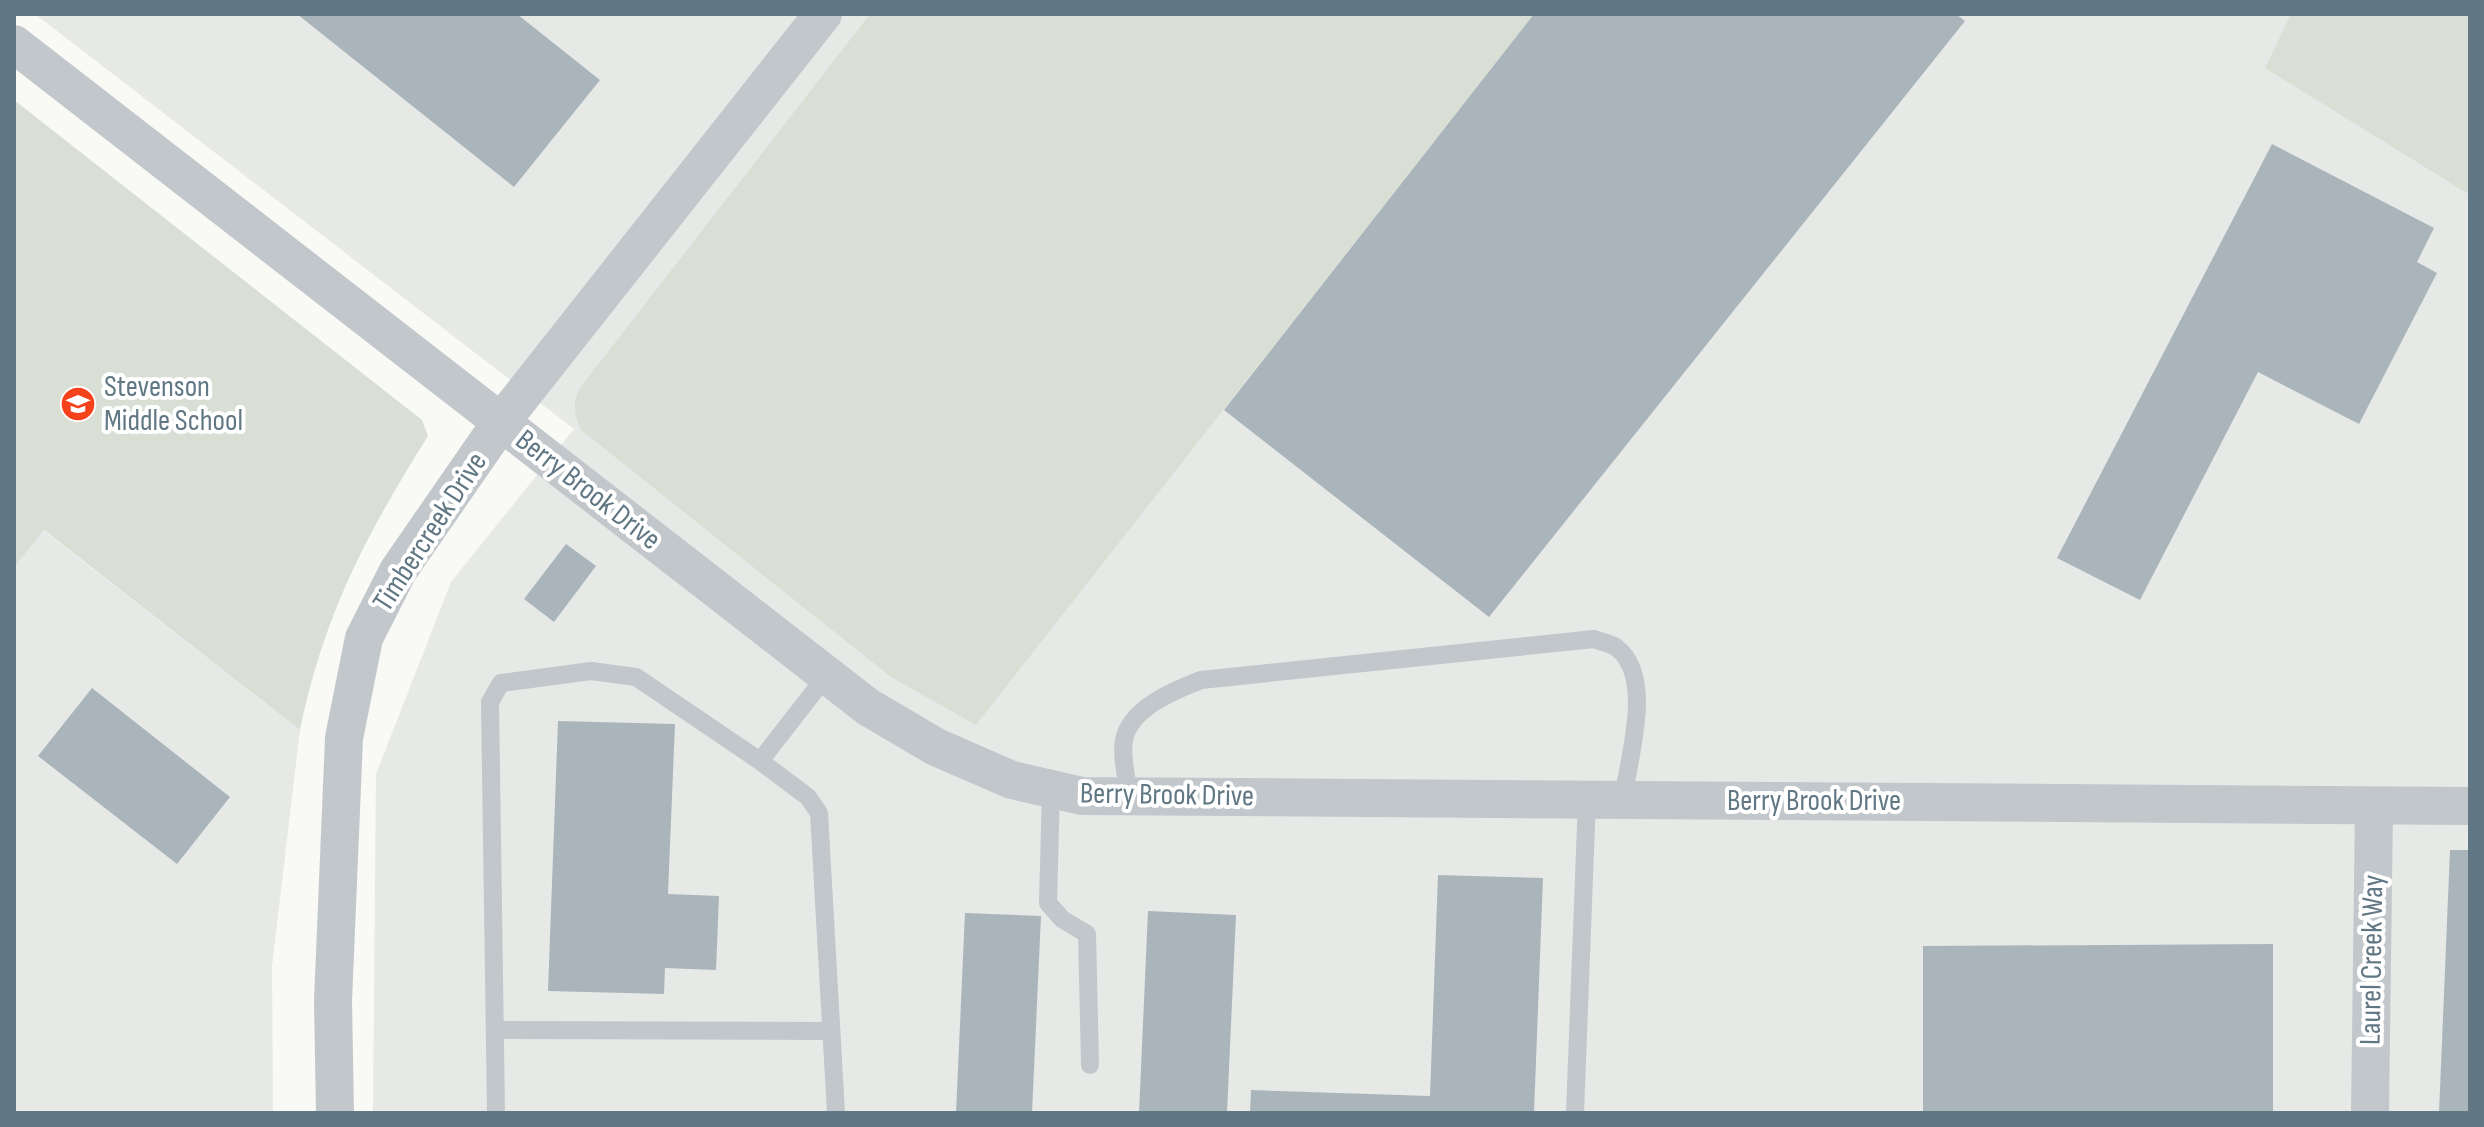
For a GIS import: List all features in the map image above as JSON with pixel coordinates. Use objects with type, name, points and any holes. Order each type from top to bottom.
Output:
[{"type":"street","name":"Timbercreek Drive","points":[[335,1113],[333,1001],[344,738],[364,638],[398,571],[501,422],[823,14]]},
{"type":"street","name":"Berry Brook Drive","points":[[14,44],[868,707],[936,747],[1012,780],[1082,796],[2470,806]]},
{"type":"street","name":"Laurel Creek Way","points":[[2370,1113],[2374,807]]},
{"type":"lane","points":[[1129,796],[1124,739],[1139,716],[1166,693],[1201,680],[1594,639],[1615,646],[1627,658],[1636,678],[1637,715],[1605,799],[1575,1113]]},
{"type":"lane","points":[[496,1113],[490,702],[501,683],[591,671],[636,677],[760,761],[808,797],[819,813],[836,1113]]},
{"type":"lane","points":[[760,761],[827,675]]},
{"type":"lane","points":[[1051,789],[1048,903],[1062,919],[1087,934],[1090,1065]]},
{"type":"lane","points":[[495,1030],[831,1031]]},
{"type":"shaded area","points":[[35,14],[2470,14],[2470,1113],[373,1113],[376,774],[451,582],[574,429]]},
{"type":"shaded area","points":[[870,14],[1534,14],[976,725],[891,677],[581,430],[575,412],[575,401],[583,384]]},
{"type":"shaded area","points":[[2291,14],[2470,14],[2470,195],[2265,68]]},
{"type":"shaded area","points":[[14,100],[43,530],[300,730],[272,966],[273,1113],[14,1113]]},
{"type":"shaded area","points":[[14,100],[422,420],[428,436],[385,507],[350,577],[321,649],[300,730],[44,530],[14,567]]},
{"type":"building","points":[[297,14],[517,14],[600,80],[514,187]]},
{"type":"building","points":[[1534,14],[1956,14],[1965,21],[1489,617],[1224,410]]},
{"type":"building","points":[[2272,144],[2434,228],[2417,262],[2437,273],[2359,424],[2258,372],[2140,600],[2057,558]]},
{"type":"building","points":[[566,544],[596,566],[554,622],[524,599]]},
{"type":"building","points":[[92,688],[230,797],[177,864],[38,756]]},
{"type":"building","points":[[558,721],[675,724],[668,894],[719,896],[716,970],[665,968],[664,994],[548,991]]},
{"type":"building","points":[[2450,850],[2470,850],[2470,1113],[2439,1113]]},
{"type":"building","points":[[1438,875],[1543,878],[1534,1113],[1250,1113],[1251,1090],[1430,1096]]},
{"type":"building","points":[[1148,911],[1236,915],[1227,1113],[1139,1113]]},
{"type":"building","points":[[965,913],[1041,916],[1032,1113],[956,1113]]},
{"type":"building","points":[[2273,944],[2273,1113],[1923,1113],[1923,946]]},
{"type":"place","name":"Stevenson Middle School","points":[[78,404]]}]
